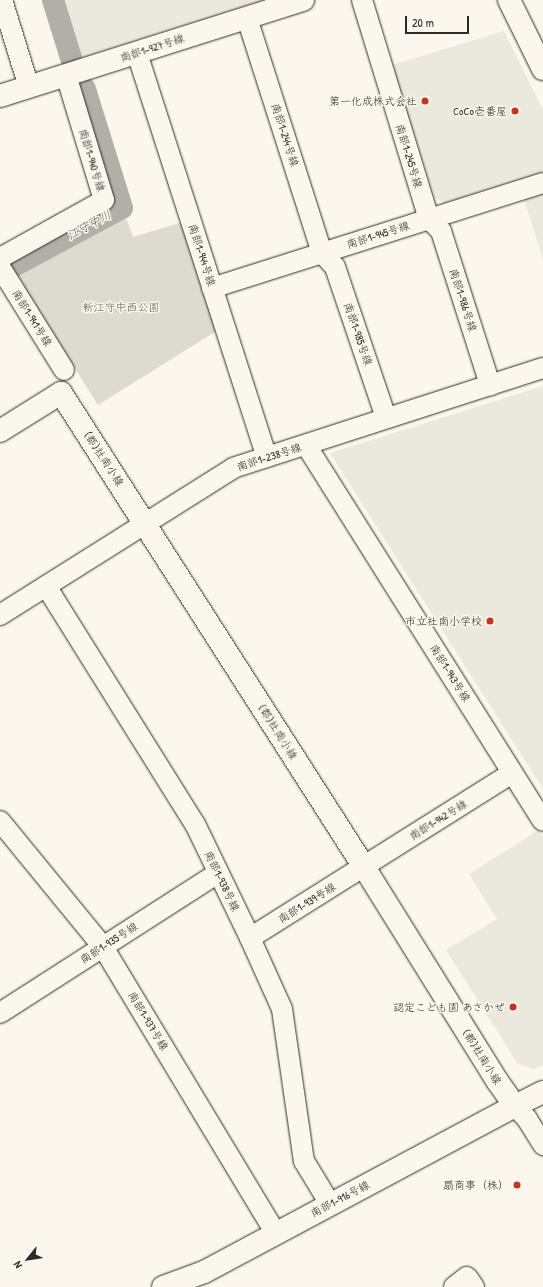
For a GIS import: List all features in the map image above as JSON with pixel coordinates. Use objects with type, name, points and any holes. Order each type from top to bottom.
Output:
[{"type":"street","points":[[2,0],[29,87]]},
{"type":"street","name":"南部1-927号線","points":[[0,96],[303,0]]},
{"type":"street","name":"南部1-245号線","points":[[362,0],[429,219]]},
{"type":"street","points":[[509,0],[543,69]]},
{"type":"street","name":"南部1-244号線","points":[[247,18],[322,253]]},
{"type":"street","name":"南部1-944号線","points":[[136,53],[267,457]]},
{"type":"street","name":"南部1-940号線","points":[[0,258],[104,200],[66,75]]},
{"type":"street","name":"南部1-945号線","points":[[212,288],[543,183]]},
{"type":"street","name":"南部1-986号線","points":[[429,219],[441,231],[490,385]]},
{"type":"street","name":"南部1-985号線","points":[[322,253],[335,267],[386,418]]},
{"type":"street","name":"南部1-941号線","points":[[0,267],[64,370]]},
{"type":"street","name":"南部1-238号線","points":[[0,615],[233,468],[543,368]]},
{"type":"street","name":"(都)社南小線","points":[[0,431],[61,393],[364,867],[498,1082],[515,1106]]},
{"type":"street","name":"南部1-943号線","points":[[306,444],[543,821]]},
{"type":"street","name":"南部1-938号線","points":[[46,586],[195,824],[250,938],[282,1009],[304,1161],[330,1204]]},
{"type":"street","name":"南部1-942号線","points":[[364,867],[512,772]]},
{"type":"street","name":"南部1-937号線","points":[[0,821],[103,947],[276,1234]]},
{"type":"street","name":"南部1-939号線","points":[[250,938],[364,867]]},
{"type":"street","name":"南部1-935号線","points":[[0,1013],[218,874]]},
{"type":"street","points":[[543,1092],[515,1106],[527,1119],[543,1146]]},
{"type":"street","name":"南部1-916号線","points":[[163,1287],[204,1272],[515,1106]]},
{"type":"street","points":[[454,1287],[467,1277],[474,1287]]},
{"type":"shaded area","points":[[58,0],[265,0],[77,59]]},
{"type":"shaded area","points":[[504,31],[543,110],[543,172],[445,203],[434,197],[392,65]]},
{"type":"shaded area","points":[[543,193],[543,260],[524,199]]},
{"type":"shaded area","name":"市立社南小学校","points":[[543,386],[543,789],[330,453]]},
{"type":"shaded area","name":"認定こども園 あさかぜ","points":[[539,830],[543,837],[543,1065],[533,1069],[518,1064],[446,950],[497,919],[469,874]]},
{"type":"green space","name":"新江守中西公園","points":[[124,212],[133,237],[183,222],[218,330],[98,405],[14,271]]},
{"type":"waterway","name":"江守中川","points":[[53,0],[72,61]]},
{"type":"waterway","name":"江守中川","points":[[10,268],[122,208],[85,89]]},
{"type":"place","name":"第一化成株式会社","points":[[425,101]]},
{"type":"place","name":"CoCo壱番屋","points":[[515,111]]},
{"type":"place","name":"市立社南小学校","points":[[490,621]]},
{"type":"place","name":"認定こども園 あさかぜ","points":[[513,1007]]},
{"type":"place","name":"扇商事（株）","points":[[517,1185]]}]
